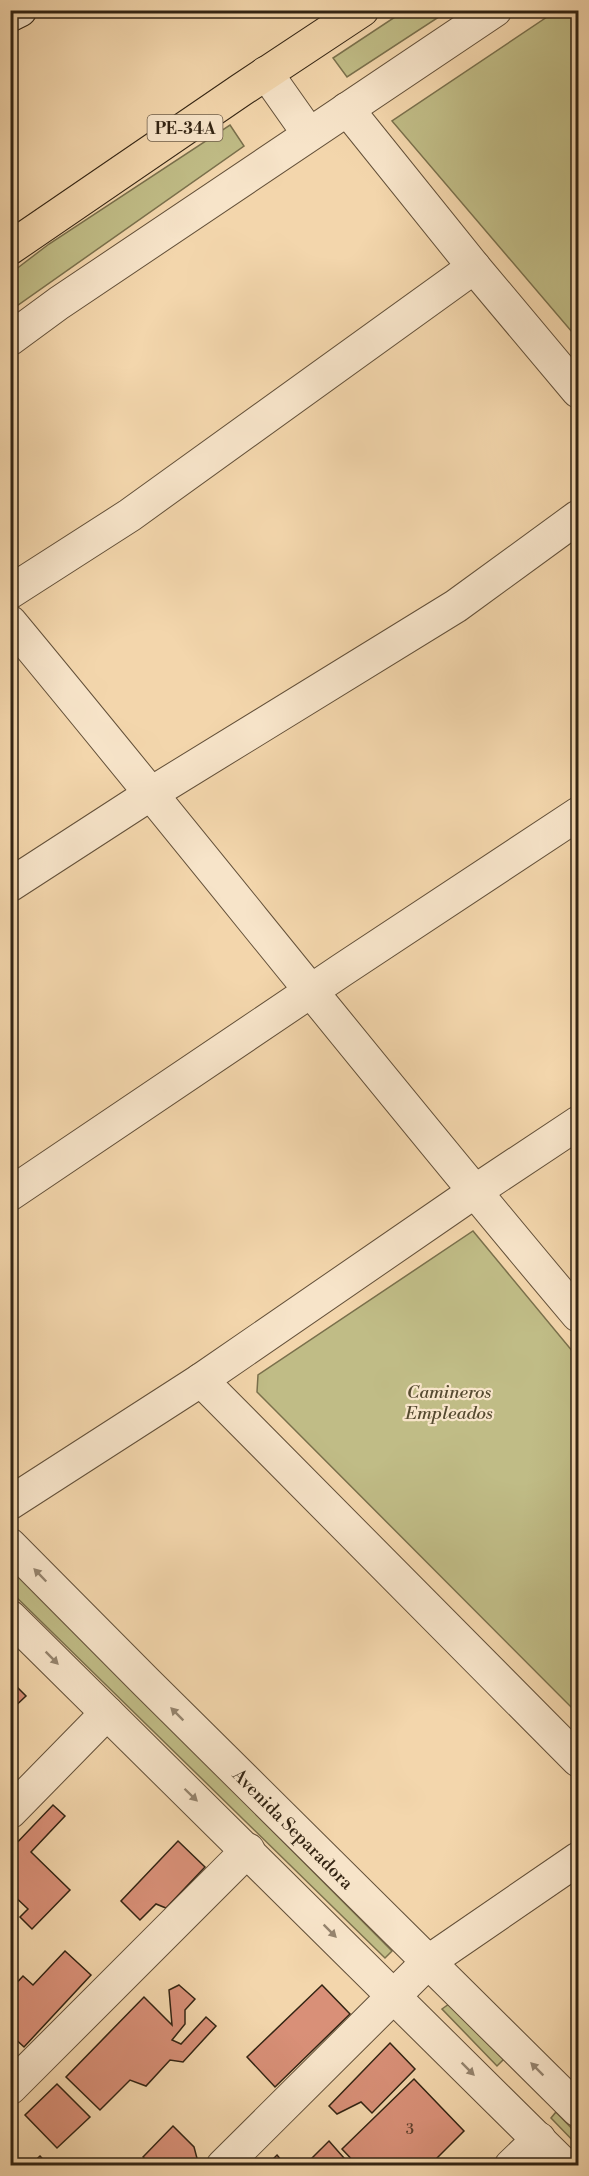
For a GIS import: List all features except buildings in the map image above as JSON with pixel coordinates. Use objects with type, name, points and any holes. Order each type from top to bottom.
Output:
[{"type":"highway","name":"PE-34A","points":[[10,248],[361,11]]},
{"type":"street","points":[[10,15],[20,10]]},
{"type":"street","points":[[10,339],[59,303],[495,10]]},
{"type":"street","points":[[267,73],[309,134]]},
{"type":"street","points":[[347,109],[474,267],[579,391]]},
{"type":"street","points":[[10,592],[130,515],[474,267]]},
{"type":"street","points":[[10,885],[152,793],[456,606],[579,517]]},
{"type":"street","points":[[10,622],[152,793],[474,1192],[579,1315]]},
{"type":"street","points":[[10,1194],[579,814]]},
{"type":"street","points":[[10,1503],[201,1380],[474,1192],[579,1123]]},
{"type":"street","points":[[201,1380],[579,1760]]},
{"type":"street","name":"Avenida Separadora","points":[[10,1545],[146,1683],[579,2110]]},
{"type":"street","points":[[10,1617],[566,2166]]},
{"type":"street","points":[[10,1812],[107,1713]]},
{"type":"street","points":[[10,2088],[248,1850]]},
{"type":"street","points":[[223,2166],[428,1962],[579,1859]]},
{"type":"street","points":[[511,2166],[539,2139]]},
{"type":"green space","points":[[404,11],[448,11],[347,77],[333,58]]},
{"type":"green space","points":[[556,11],[578,11],[578,339],[392,121]]},
{"type":"green space","points":[[230,125],[244,146],[11,310],[11,273],[49,244]]},
{"type":"green space","name":"Camineros Empleados","points":[[473,1231],[578,1358],[578,1714],[257,1392],[258,1375]]},
{"type":"green space","points":[[12,1569],[392,1951],[385,1958],[11,1592]]},
{"type":"green space","points":[[449,2004],[504,2059],[497,2066],[442,2009]]},
{"type":"green space","points":[[556,2112],[578,2135],[578,2146],[551,2118]]}]
